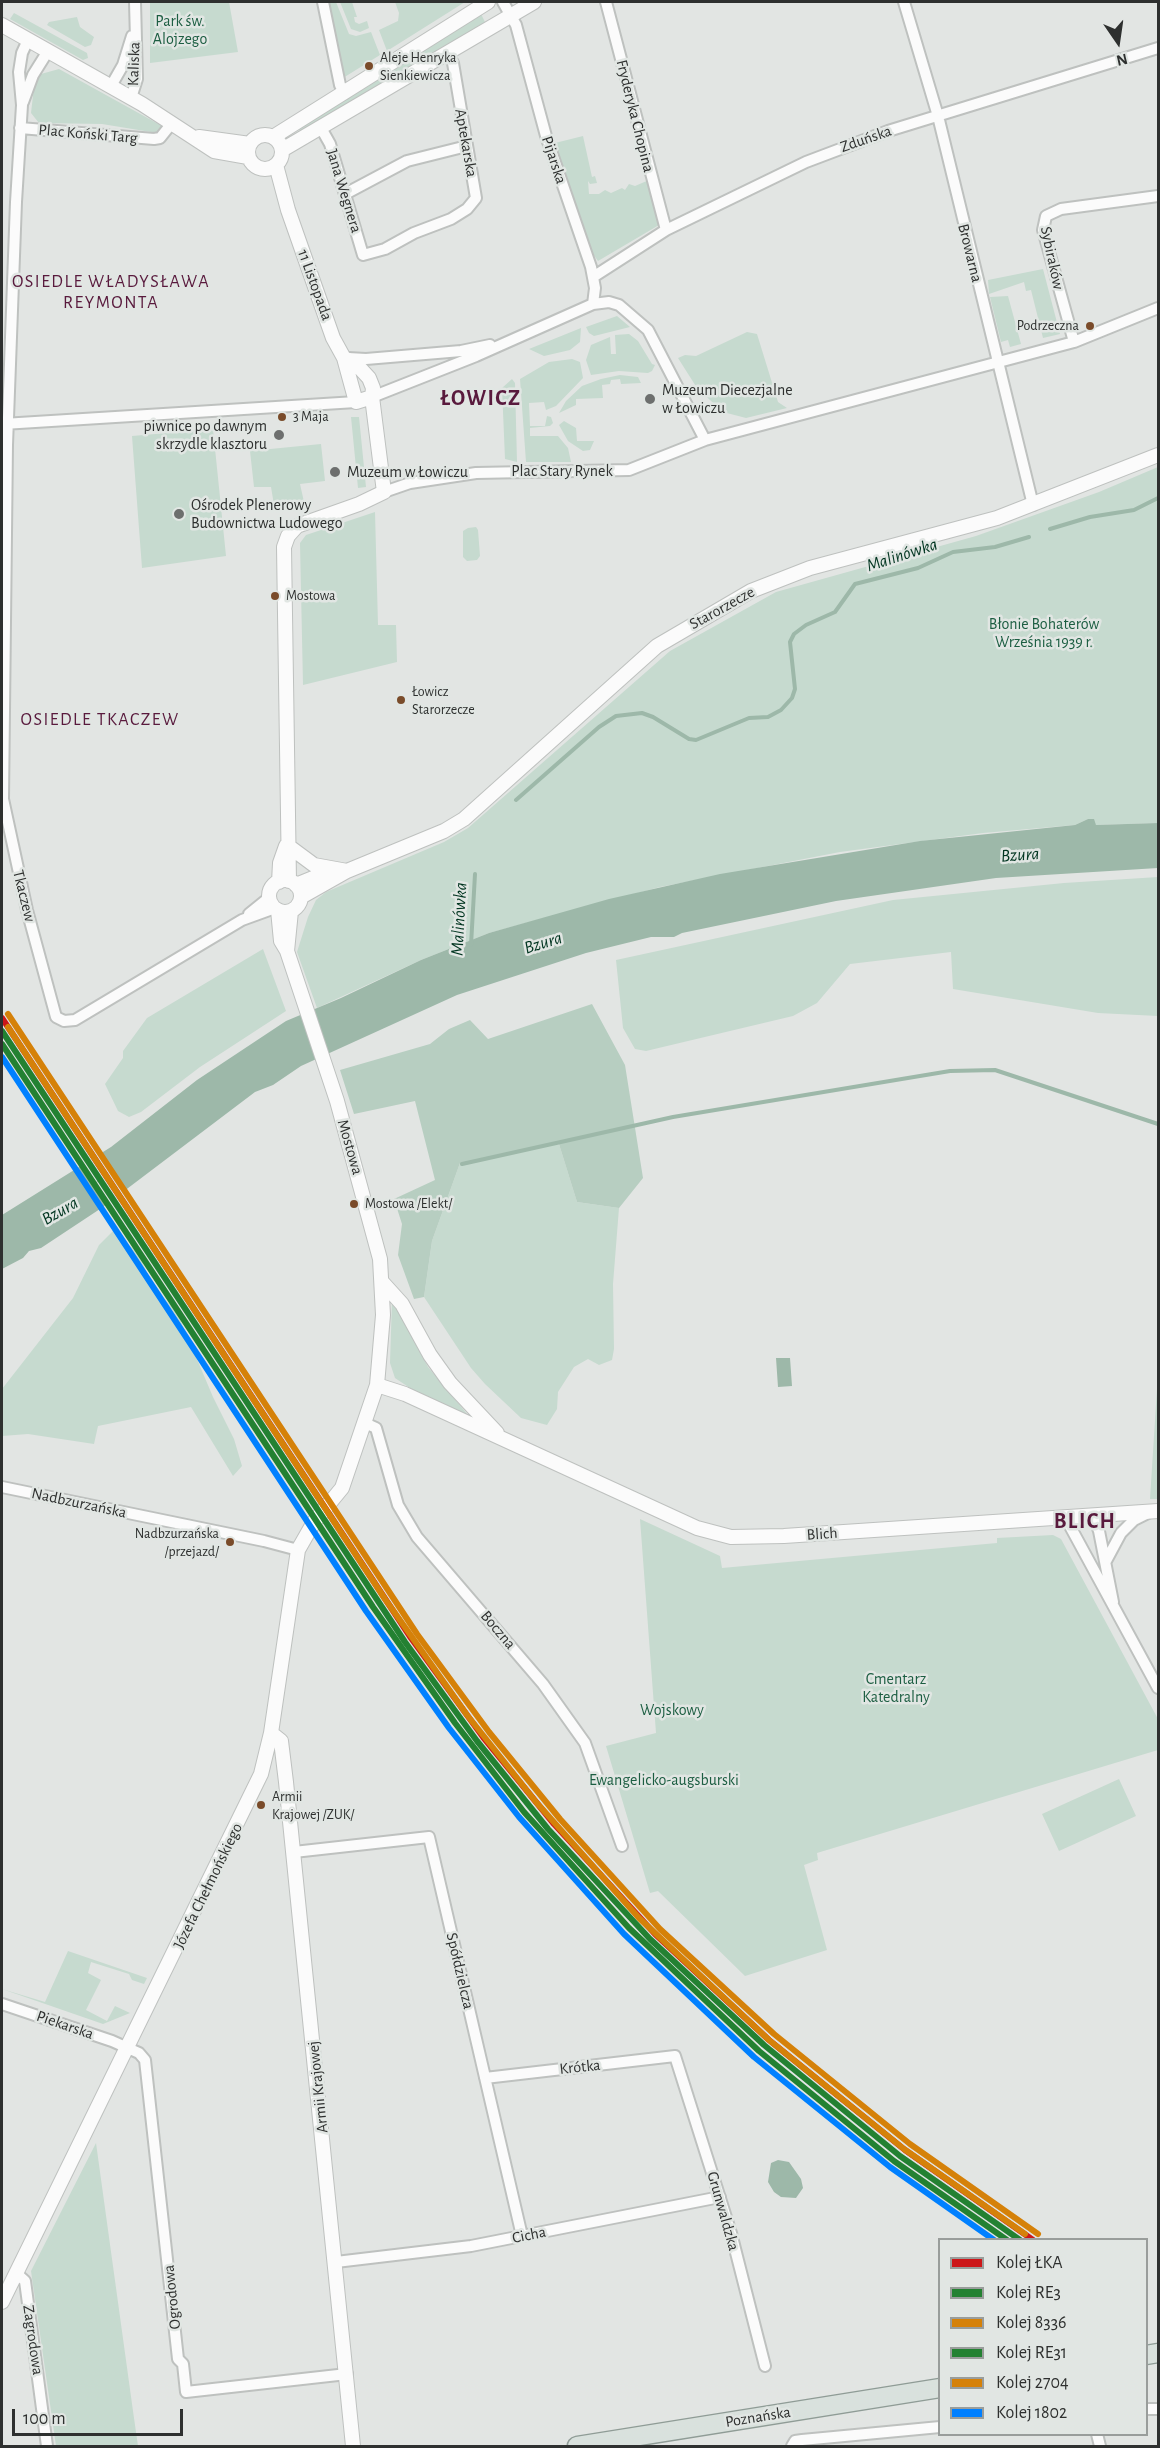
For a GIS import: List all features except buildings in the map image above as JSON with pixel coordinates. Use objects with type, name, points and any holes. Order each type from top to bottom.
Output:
[{"type":"main road","name":"Poznańska","points":[[577,2446],[938,2388]]},
{"type":"street","name":"Kaliska","points":[[131,98],[137,79],[135,2]]},
{"type":"street","points":[[323,2],[340,85],[345,93]]},
{"type":"street","points":[[488,2],[273,137],[260,136],[249,150],[255,166],[271,168],[282,150],[534,2]]},
{"type":"street","name":"Pijarska","points":[[503,2],[516,25],[546,136],[592,277],[593,303]]},
{"type":"street","name":"Fryderyka Chopina","points":[[606,2],[666,230]]},
{"type":"street","name":"Browarna","points":[[904,2],[938,116],[1033,505]]},
{"type":"street","points":[[2,26],[28,40]]},
{"type":"street","name":"Kaliska","points":[[111,86],[123,65],[134,30]]},
{"type":"street","name":"Plac Koński Targ","points":[[172,123],[160,138],[154,139],[20,128],[22,105],[19,72],[22,53],[28,40],[111,86],[172,123],[191,135],[249,150]]},
{"type":"street","name":"Zduńska","points":[[592,277],[666,230],[806,162],[888,131],[1158,48]]},
{"type":"street","name":"Plac Koński Targ","points":[[22,105],[33,75],[48,51]]},
{"type":"street","name":"Aptekarska","points":[[363,255],[385,249],[414,233],[451,219],[467,209],[476,198],[453,63],[447,53]]},
{"type":"street","name":"Tkaczew","points":[[20,128],[5,424],[3,799],[27,910],[56,1017],[64,1021],[75,1020],[242,920],[278,907]]},
{"type":"street","name":"Jana Wegnera","points":[[321,128],[330,144],[363,255]]},
{"type":"street","points":[[273,137],[282,150]]},
{"type":"street","points":[[345,194],[407,161],[467,146]]},
{"type":"street","name":"11 Listopada","points":[[271,168],[333,338],[344,358],[356,402]]},
{"type":"street","name":"Sybiraków","points":[[1074,342],[1043,230],[1046,216],[1061,210],[1158,196]]},
{"type":"street","points":[[5,424],[327,406],[356,402],[593,303],[609,302],[619,305],[648,330],[705,440],[1074,342],[1158,308]]},
{"type":"street","points":[[344,358],[366,359],[461,351],[511,339]]},
{"type":"street","name":"11 Listopada","points":[[344,358],[357,365],[369,378],[373,388],[372,397]]},
{"type":"street","points":[[291,886],[273,886],[278,907],[298,905],[291,886],[287,844],[284,547],[288,536],[297,526],[359,504],[384,492],[372,397]]},
{"type":"street","name":"Plac Stary Rynek","points":[[384,492],[410,483],[476,473],[629,470],[705,440]]},
{"type":"street","name":"Starorzecze","points":[[291,886],[347,872],[444,831],[464,819],[657,646],[751,591],[810,568],[980,524],[1158,455]]},
{"type":"street","points":[[287,844],[314,865],[347,872]]},
{"type":"street","name":"Mostowa","points":[[278,907],[281,941],[288,953],[337,1101],[371,1218],[383,1283],[382,1337],[377,1384]]},
{"type":"street","name":"Blich","points":[[383,1283],[402,1304],[439,1368],[475,1421]]},
{"type":"street","name":"Blich","points":[[377,1384],[475,1421],[505,1441],[697,1528],[731,1537],[784,1536],[1155,1511]]},
{"type":"street","name":"Józefa Chełmońskiego","points":[[2,2302],[250,1801],[266,1762],[298,1550],[314,1522],[339,1494],[377,1384]]},
{"type":"street","name":"Boczna","points":[[364,1423],[376,1428],[398,1505],[417,1537],[543,1684],[585,1743],[622,1846]]},
{"type":"street","name":"Nadbzurzańska","points":[[2,1487],[298,1550]]},
{"type":"street","points":[[1106,1561],[1121,1533],[1134,1520],[1155,1511]]},
{"type":"street","points":[[1093,1516],[1106,1561],[1115,1608]]},
{"type":"street","points":[[1070,1517],[1071,1528],[1158,1688]]},
{"type":"street","name":"Armii Krajowej","points":[[271,1733],[281,1741],[294,1852],[353,2446]]},
{"type":"street","name":"Spółdzielcza","points":[[294,1852],[429,1837],[522,2236]]},
{"type":"street","name":"Piekarska","points":[[2,2004],[56,2020],[128,2048]]},
{"type":"street","name":"Ogrodowa","points":[[128,2048],[145,2060],[178,2359],[183,2364],[186,2392],[347,2374]]},
{"type":"street","name":"Krótka","points":[[485,2078],[675,2056]]},
{"type":"street","name":"Grunwaldzka","points":[[675,2056],[720,2197],[763,2350],[765,2366]]},
{"type":"street","name":"Cicha","points":[[336,2262],[471,2246],[720,2197]]},
{"type":"street","name":"Zagrodowa","points":[[16,2272],[25,2281],[47,2446]]},
{"type":"street","points":[[792,2446],[795,2441],[802,2440],[938,2427]]},
{"type":"green space","name":"Park św. Alojzego","points":[[150,2],[229,2],[238,52],[150,63]]},
{"type":"green space","points":[[328,2],[336,2],[349,34],[356,36],[371,32],[380,55],[343,78]]},
{"type":"green space","points":[[340,2],[352,2],[357,17],[354,17],[355,22],[359,24],[367,21],[369,28],[360,32],[351,29]]},
{"type":"green space","points":[[395,2],[465,2],[387,51],[379,30],[398,21],[399,13]]},
{"type":"green space","points":[[14,13],[87,53],[88,58],[83,60],[10,19]]},
{"type":"green space","points":[[481,14],[485,22],[302,134],[297,126]]},
{"type":"green space","points":[[77,17],[80,27],[94,37],[91,45],[85,47],[47,25],[49,22]]},
{"type":"green space","points":[[59,69],[162,126],[163,129],[157,133],[102,124],[39,123],[31,113],[34,87],[41,74]]},
{"type":"green space","points":[[583,136],[592,177],[595,176],[597,183],[590,184],[588,181],[589,194],[599,194],[605,190],[611,193],[622,188],[625,190],[629,184],[635,186],[649,180],[659,225],[598,261],[590,250],[555,143]]},
{"type":"green space","points":[[1043,269],[1060,334],[1043,338],[1031,290],[1026,291],[1024,282],[989,294],[988,280]]},
{"type":"green space","points":[[1008,296],[1021,344],[1010,347],[1008,340],[1001,342],[990,297]]},
{"type":"green space","points":[[617,316],[630,327],[594,336],[586,327]]},
{"type":"green space","points":[[581,328],[580,342],[570,350],[544,356],[529,349]]},
{"type":"green space","points":[[747,332],[757,334],[778,402],[787,408],[746,418],[723,412],[697,388],[678,358],[685,355],[696,356]]},
{"type":"green space","points":[[629,334],[638,341],[652,364],[655,365],[652,371],[648,373],[619,371],[591,375],[586,360],[591,345],[610,337],[611,354],[616,354],[615,335]]},
{"type":"green space","points":[[572,359],[580,362],[583,378],[556,406],[546,410],[544,402],[529,403],[530,426],[545,426],[547,416],[551,417],[553,423],[550,426],[530,428],[530,436],[558,436],[568,448],[571,462],[526,462],[520,379],[549,362]]},
{"type":"green space","points":[[620,375],[638,377],[641,383],[621,384],[620,379],[611,380],[610,384],[602,385],[603,398],[576,399],[576,405],[559,413],[566,401],[582,386]]},
{"type":"green space","points":[[512,379],[515,383],[517,462],[505,459],[502,388]]},
{"type":"green space","points":[[351,417],[359,417],[366,487],[358,488]]},
{"type":"green space","points":[[564,421],[576,428],[577,441],[594,441],[590,450],[583,451],[568,441],[559,425]]},
{"type":"green space","points":[[213,429],[226,556],[142,568],[132,436]]},
{"type":"green space","points":[[321,444],[325,481],[300,484],[304,502],[274,505],[271,487],[254,487],[250,451]]},
{"type":"green space","name":"Błonie Bohaterów Września 1939 r.","points":[[1158,467],[1158,823],[1096,825],[1088,819],[1075,825],[983,833],[840,852],[660,887],[489,933],[421,960],[317,1008],[297,952],[316,900],[326,892],[444,842],[468,828],[670,651],[776,592],[976,536],[1099,492]]},
{"type":"green space","points":[[375,512],[378,625],[396,625],[397,662],[303,685],[300,543],[306,535]]},
{"type":"green space","points":[[476,527],[478,530],[480,556],[477,560],[467,561],[463,557],[463,531]]},
{"type":"green space","points":[[1158,877],[1158,1016],[1098,1013],[953,989],[951,952],[850,964],[817,1003],[793,1016],[646,1051],[635,1049],[623,1028],[616,960],[893,900],[1064,883]]},
{"type":"green space","points":[[263,949],[286,1011],[200,1067],[141,1112],[129,1117],[118,1111],[105,1084],[123,1058],[123,1051],[147,1018]]},
{"type":"green space","points":[[559,1144],[577,1202],[619,1208],[613,1284],[614,1349],[612,1360],[599,1365],[588,1359],[574,1367],[558,1392],[557,1409],[547,1425],[521,1418],[485,1384],[471,1368],[424,1297],[432,1241],[460,1163]]},
{"type":"green space","points":[[113,1231],[138,1253],[153,1286],[177,1312],[213,1397],[234,1439],[242,1466],[233,1476],[191,1407],[98,1426],[94,1444],[28,1434],[2,1436],[2,1389],[73,1298],[99,1245]]},
{"type":"green space","points":[[392,1300],[428,1367],[468,1415],[413,1390],[395,1378],[390,1363]]},
{"type":"green space","points":[[1158,1373],[1158,1499],[1150,1499]]},
{"type":"green space","name":"Cmentarz Katedralny","points":[[640,1519],[720,1556],[722,1568],[997,1543],[997,1538],[1053,1535],[1061,1539],[1158,1719],[1158,1750],[817,1853],[818,1860],[804,1865],[827,1950],[745,1976],[658,1891],[650,1893],[606,1746],[656,1733]]},
{"type":"green space","points":[[1119,1779],[1136,1816],[1059,1851],[1042,1814]]},
{"type":"green space","points":[[68,1951],[147,1978],[144,1984],[132,1980],[129,1974],[91,1962],[88,1973],[101,1980],[86,2010],[107,2021],[115,2006],[130,2013],[103,2024],[2,1989],[45,2002]]},
{"type":"green space","points":[[96,2143],[138,2446],[56,2446],[31,2271]]},
{"type":"shaded area","points":[[592,1004],[625,1065],[643,1178],[619,1208],[577,1202],[559,1144],[460,1163],[432,1241],[424,1297],[414,1299],[398,1255],[402,1224],[394,1199],[435,1180],[415,1101],[354,1114],[340,1070],[430,1044],[449,1029],[470,1020],[488,1039]]},
{"type":"water","name":"Bzura","points":[[1088,819],[1094,819],[1096,825],[1158,823],[1158,868],[996,878],[836,901],[682,933],[674,937],[651,937],[586,953],[457,995],[301,1066],[273,1085],[255,1092],[103,1207],[41,1248],[29,1251],[23,1258],[2,1269],[2,1215],[111,1147],[197,1080],[286,1021],[421,960],[489,933],[609,899],[720,874],[920,841],[1075,825]]},
{"type":"water","points":[[776,1358],[790,1358],[792,1386],[778,1387]]},
{"type":"water","points":[[778,2160],[789,2162],[801,2179],[803,2188],[796,2198],[781,2197],[774,2192],[768,2182],[771,2163]]},
{"type":"pier","points":[[97,1151],[125,1194],[111,1205],[96,1183],[101,1180],[96,1182],[82,1161]]},
{"type":"waterway","name":"Malinówka","points":[[1050,529],[1090,517],[1134,510],[1158,498]]},
{"type":"waterway","name":"Malinówka","points":[[516,800],[599,727],[616,716],[642,713],[653,717],[689,739],[696,740],[749,718],[768,717],[781,710],[792,698],[795,689],[790,642],[794,634],[806,625],[835,612],[855,584],[918,568],[953,552],[995,547],[1029,537]]},
{"type":"waterway","name":"Malinówka","points":[[471,945],[475,874]]},
{"type":"waterway","points":[[462,1164],[673,1117],[950,1071],[995,1070],[1158,1124]]},
{"type":"rail line","name":"8336","points":[[8,1014],[417,1634],[489,1732],[560,1819],[660,1929],[774,2034],[910,2144],[1038,2234]]},
{"type":"rail line","name":"ŁKA","points":[[2,1018],[411,1638],[483,1737],[554,1824],[655,1934],[769,2040],[905,2150],[1030,2238]]},
{"type":"rail line","name":"2704","points":[[8,1027],[385,1599],[467,1715],[536,1802],[639,1918],[769,2040],[904,2149],[1025,2234]]},
{"type":"rail line","name":"RE3","points":[[2,1031],[405,1642],[477,1741],[548,1829],[650,1939],[764,2045],[900,2156],[1017,2238]]},
{"type":"rail line","name":"RE31","points":[[2,1044],[373,1607],[455,1723],[524,1812],[629,1928],[759,2051],[894,2161],[1004,2238]]},
{"type":"rail line","name":"1802","points":[[2,1057],[366,1611],[449,1728],[519,1817],[624,1934],[754,2057],[890,2167],[991,2238]]},
{"type":"place","name":"Aleje Henryka Sienkiewicza","points":[[369,66]]},
{"type":"place","name":"Podrzeczna","points":[[1090,326]]},
{"type":"place","name":"Muzeum Diecezjalne w Łowiczu","points":[[650,399]]},
{"type":"place","name":"3 Maja","points":[[282,417]]},
{"type":"place","name":"piwnice po dawnym skrzydle klasztoru","points":[[279,435]]},
{"type":"place","name":"Muzeum w Łowiczu","points":[[335,472]]},
{"type":"place","name":"Ośrodek Plenerowy Budownictwa Ludowego","points":[[179,514]]},
{"type":"place","name":"Mostowa","points":[[275,596]]},
{"type":"place","name":"Łowicz Starorzecze","points":[[401,700]]},
{"type":"place","name":"Mostowa /Elekt/","points":[[354,1204]]},
{"type":"place","name":"Nadbzurzańska /przejazd/","points":[[230,1542]]},
{"type":"place","name":"Armii Krajowej /ZUK/","points":[[261,1805]]},
{"type":"district","name":"OSIEDLE WŁADYSŁAWA REYMONTA","points":[[111,292]]},
{"type":"district","name":"ŁOWICZ","points":[[481,398]]},
{"type":"district","name":"OSIEDLE TKACZEW","points":[[100,720]]},
{"type":"district","name":"BLICH","points":[[1085,1521]]},
{"type":"park label","name":"Wojskowy","points":[[672,1710]]},
{"type":"park label","name":"Ewangelicko-augsburski","points":[[664,1780]]}]
